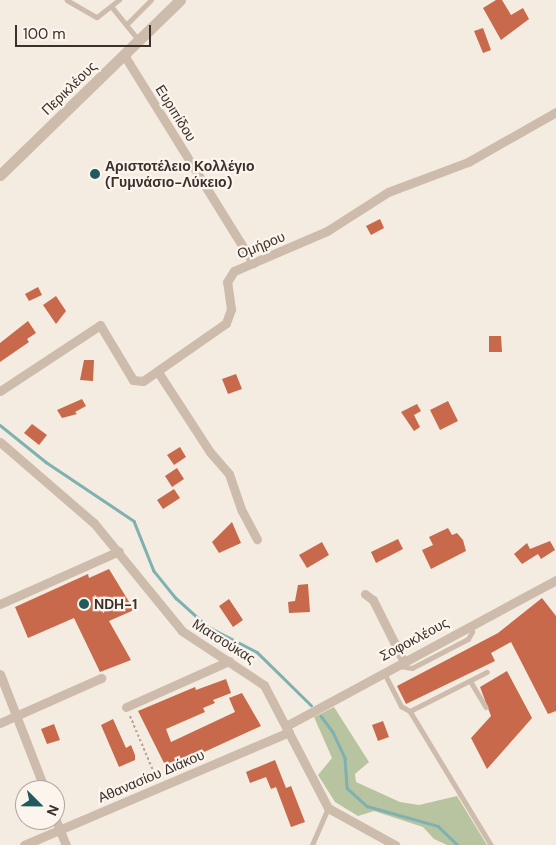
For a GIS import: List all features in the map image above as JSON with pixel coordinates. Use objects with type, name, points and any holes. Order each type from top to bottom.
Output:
[{"type":"street","name":"Περικλέους","points":[[0,175],[180,0]]},
{"type":"street","name":"Ευριπίδου","points":[[124,55],[253,263]]},
{"type":"street","name":"Ομήρου","points":[[0,391],[99,326],[135,381],[158,372],[226,323],[231,309],[228,278],[234,271],[327,231],[388,192],[468,162],[556,112]]},
{"type":"street","points":[[158,372],[229,474],[257,540]]},
{"type":"street","name":"Ματσούκας","points":[[0,442],[94,523],[177,627],[264,685],[328,808]]},
{"type":"street","points":[[0,604],[118,551]]},
{"type":"street","name":"Σοφοκλέους","points":[[288,729],[383,671],[556,580]]},
{"type":"street","points":[[365,594],[373,600],[400,662]]},
{"type":"street","points":[[126,707],[229,661]]},
{"type":"street","points":[[0,674],[41,780]]},
{"type":"street","points":[[0,723],[17,717],[100,678]]},
{"type":"street","name":"Αθανασίου Διάκου","points":[[65,828],[288,729]]},
{"type":"street","points":[[328,808],[395,845]]},
{"type":"street","points":[[60,830],[66,845]]},
{"type":"street","name":"Αθανασίου Διάκου","points":[[24,845],[60,830]]},
{"type":"lane","points":[[67,0],[97,17],[119,0]]},
{"type":"lane","points":[[126,25],[151,0]]},
{"type":"lane","points":[[112,7],[139,40]]},
{"type":"lane","points":[[383,671],[401,706],[410,711],[491,845]]},
{"type":"lane","points":[[410,711],[471,682],[487,672]]},
{"type":"lane","points":[[471,682],[486,708]]},
{"type":"lane","points":[[312,845],[328,808]]},
{"type":"path","points":[[126,707],[160,787]]},
{"type":"green space","points":[[334,707],[369,762],[355,774],[356,782],[400,802],[419,805],[457,796],[487,845],[447,845],[434,839],[423,827],[374,811],[358,816],[335,802],[318,775],[332,758],[314,717]]},
{"type":"building","points":[[496,0],[502,0],[511,15],[523,8],[529,19],[501,40],[483,8]]},
{"type":"building","points":[[483,28],[491,50],[483,53],[474,31]]},
{"type":"building","points":[[380,219],[384,228],[371,235],[366,226]]},
{"type":"building","points":[[38,287],[42,295],[29,301],[25,294]]},
{"type":"building","points":[[56,296],[66,311],[56,324],[43,305]]},
{"type":"building","points":[[28,321],[36,333],[27,339],[29,342],[0,362],[0,343]]},
{"type":"building","points":[[489,336],[501,336],[502,352],[489,352]]},
{"type":"building","points":[[84,360],[94,360],[93,381],[80,380]]},
{"type":"building","points":[[236,374],[242,389],[228,394],[222,379]]},
{"type":"building","points":[[82,399],[86,406],[75,412],[77,414],[62,418],[57,410]]},
{"type":"building","points":[[448,401],[458,421],[440,430],[430,410]]},
{"type":"building","points":[[417,404],[421,411],[414,415],[420,427],[414,431],[401,412]]},
{"type":"building","points":[[32,424],[47,435],[39,445],[24,433]]},
{"type":"building","points":[[180,447],[186,457],[174,465],[167,455]]},
{"type":"building","points":[[177,468],[184,479],[172,487],[165,476]]},
{"type":"building","points":[[174,489],[180,498],[163,509],[157,500]]},
{"type":"building","points":[[232,522],[241,543],[219,553],[212,542]]},
{"type":"building","points":[[448,528],[452,535],[457,533],[463,540],[466,551],[431,569],[422,550],[433,545],[429,537]]},
{"type":"building","points":[[398,539],[403,549],[376,563],[371,552]]},
{"type":"building","points":[[550,541],[555,550],[541,559],[538,554],[522,564],[514,554],[527,543],[530,549]]},
{"type":"building","points":[[322,542],[329,555],[307,568],[299,555]]},
{"type":"building","points":[[109,569],[134,610],[109,621],[131,660],[100,672],[74,618],[28,638],[15,607],[88,574],[89,578]]},
{"type":"building","points":[[308,584],[310,612],[289,613],[288,602],[295,601],[298,585]]},
{"type":"building","points":[[542,598],[556,616],[556,711],[548,714],[511,642],[491,653],[495,661],[406,704],[397,686],[498,633]]},
{"type":"building","points":[[229,599],[243,620],[233,627],[219,606]]},
{"type":"building","points":[[507,671],[532,718],[487,769],[471,738],[491,716],[480,687]]},
{"type":"building","points":[[226,679],[231,693],[213,700],[215,703],[203,708],[205,712],[166,729],[171,742],[235,712],[229,698],[242,693],[261,726],[167,769],[138,711],[195,687],[196,690]]},
{"type":"building","points":[[113,719],[126,748],[131,745],[135,755],[135,760],[119,767],[101,725]]},
{"type":"building","points":[[383,721],[389,737],[378,741],[372,725]]},
{"type":"building","points":[[54,724],[60,740],[47,744],[41,729]]},
{"type":"building","points":[[275,760],[286,788],[291,786],[305,822],[291,827],[276,787],[271,789],[266,777],[250,783],[246,772]]},
{"type":"waterway","points":[[0,425],[46,462],[134,521],[154,571],[176,598],[207,626],[257,652],[311,705]]},
{"type":"waterway","points":[[321,716],[333,732],[345,758],[347,788],[367,806],[438,826],[458,845]]},
{"type":"place","name":"Αριστοτέλειο Κολλέγιο (Γυμνάσιο-Λύκειο)","points":[[95,174]]},
{"type":"place","name":"NDH-1","points":[[84,604]]}]
